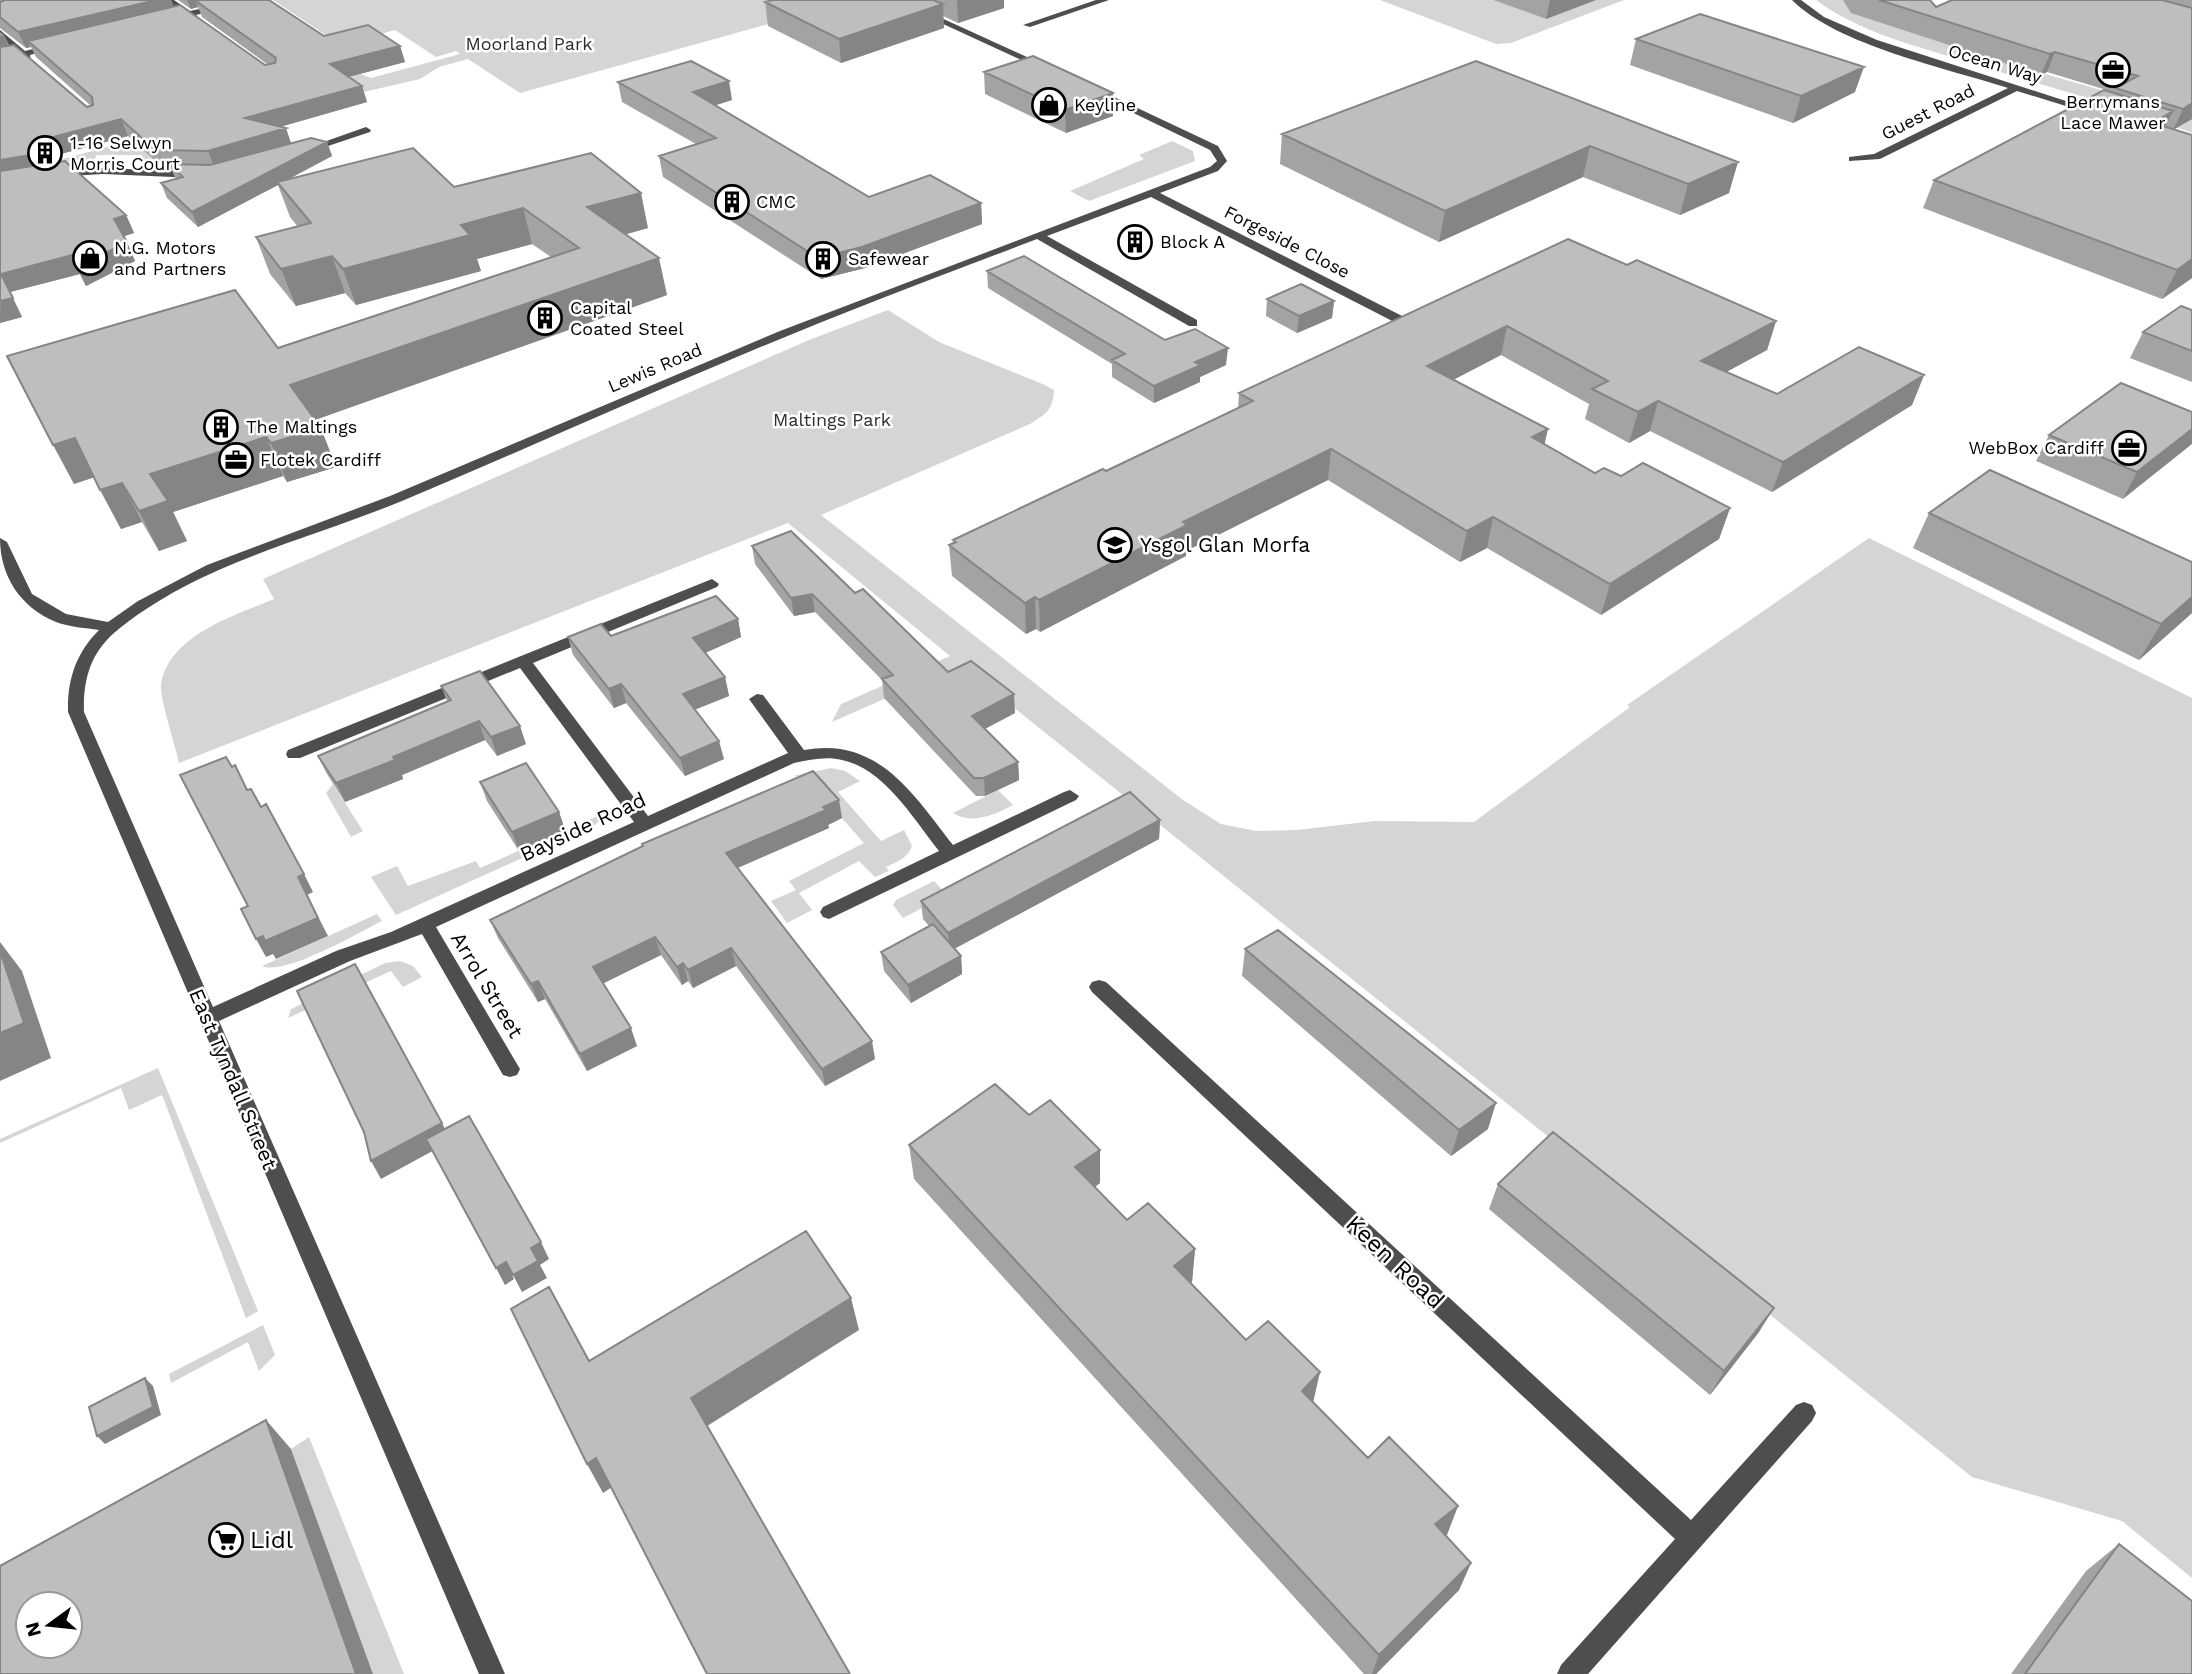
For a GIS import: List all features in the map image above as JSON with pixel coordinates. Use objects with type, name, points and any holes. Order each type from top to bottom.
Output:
[{"type":"street","points":[[168,0],[200,22]]},
{"type":"street","points":[[164,20],[251,0]]},
{"type":"street","points":[[895,0],[1062,76]]},
{"type":"street","points":[[1027,25],[1105,0]]},
{"type":"street","name":"Ocean Way","points":[[1796,0],[1821,19],[1855,35],[2104,114]]},
{"type":"street","points":[[0,33],[32,63]]},
{"type":"street","points":[[0,60],[64,44]]},
{"type":"street","name":"Lewis Road","points":[[112,628],[157,596],[233,561],[392,500],[774,337],[1214,169],[1222,161],[1214,148],[1086,87]]},
{"type":"street","name":"Guest Road","points":[[1853,159],[1876,157],[2017,87]]},
{"type":"street","points":[[290,155],[366,130]]},
{"type":"street","points":[[40,176],[103,171],[205,175]]},
{"type":"street","name":"Forgeside Close","points":[[1152,193],[1412,320],[1385,332]]},
{"type":"street","points":[[1039,236],[1194,323]]},
{"type":"street","points":[[0,542],[26,597],[61,618],[112,628]]},
{"type":"street","points":[[294,754],[712,584]]},
{"type":"street","name":"East Tyndall Street","points":[[112,628],[87,653],[78,672],[74,693],[76,712],[492,1674]]},
{"type":"street","points":[[523,661],[644,823]]},
{"type":"street","points":[[757,699],[799,755]]},
{"type":"street","name":"Bayside Road","points":[[207,1018],[343,957],[425,924],[799,755],[818,750],[852,755],[878,766],[950,853]]},
{"type":"street","points":[[829,912],[1070,796]]},
{"type":"street","name":"Arrol Street","points":[[425,924],[510,1069]]},
{"type":"street","name":"Keen Road","points":[[1099,987],[1692,1538]]},
{"type":"street","points":[[1570,1674],[1804,1413]]},
{"type":"green space","name":"Moorland Park","points":[[273,0],[855,0],[520,93],[468,59],[439,67],[420,79],[355,94],[159,163],[138,161],[143,155],[97,155],[93,161],[52,162],[289,97],[358,73],[371,78],[460,54],[456,51],[436,57],[395,30],[341,45]]},
{"type":"green space","points":[[1380,0],[1493,0],[1546,19],[1596,0],[1624,0],[1511,43],[1496,44]]},
{"type":"green space","points":[[1816,0],[1845,0],[1957,46],[1954,48],[2192,116],[2192,133],[2101,102],[1896,40],[1847,19]]},
{"type":"green space","points":[[1172,141],[1193,151],[1195,161],[1089,201],[1070,191],[1144,159],[1139,155]]},
{"type":"green space","name":"Maltings Park","points":[[888,310],[939,342],[1054,390],[1052,402],[1044,414],[1030,424],[821,515],[1183,800],[1221,824],[1256,831],[1296,830],[1375,821],[1474,822],[1630,707],[1627,705],[1869,538],[2192,698],[2192,1578],[2122,1521],[1972,1477],[961,665],[832,722],[841,704],[950,656],[788,523],[179,763],[161,690],[167,667],[177,652],[206,629],[274,599],[263,579],[809,340]]},
{"type":"green space","points":[[831,768],[845,771],[860,781],[838,792],[881,841],[904,830],[912,846],[905,857],[886,867],[889,871],[875,877],[859,861],[799,893],[812,910],[787,923],[771,901],[796,890],[789,881],[864,843],[806,778],[793,776]]},
{"type":"green space","points":[[333,784],[363,831],[351,837],[326,793]]},
{"type":"green space","points":[[998,790],[1013,805],[991,815],[975,818],[960,817],[953,813]]},
{"type":"green space","points":[[602,814],[601,820],[593,826],[396,915],[371,877],[397,866],[408,886],[476,861],[480,868]]},
{"type":"green space","points":[[934,881],[947,895],[903,918],[893,905],[896,900]]},
{"type":"green space","points":[[377,914],[382,921],[322,952],[287,965],[262,966]]},
{"type":"green space","points":[[400,961],[413,966],[422,977],[403,987],[391,971],[288,1018],[291,1009],[385,963]]},
{"type":"green space","points":[[158,1068],[258,1311],[246,1318],[162,1095],[129,1110],[121,1088],[0,1143],[0,1139]]},
{"type":"green space","points":[[263,1325],[275,1355],[259,1371],[248,1342],[171,1383],[169,1374]]},
{"type":"green space","points":[[309,1437],[404,1674],[373,1674],[291,1449]]},
{"type":"building","points":[[157,0],[18,32],[0,17],[0,2]]},
{"type":"building","points":[[269,0],[324,36],[368,25],[400,46],[330,64],[362,86],[245,118],[286,128],[208,151],[155,150],[121,119],[42,140],[55,151],[0,160],[0,47],[14,45],[87,107],[93,105],[92,97],[28,41],[180,5],[265,65],[275,63],[276,58],[196,1]]},
{"type":"building","points":[[933,0],[943,4],[839,39],[765,2]]},
{"type":"building","points":[[1879,0],[1930,0],[1936,7],[1952,0],[2162,0],[2192,8],[2192,103],[2183,109],[2115,88],[2138,76],[2055,52],[2050,54]]},
{"type":"building","points":[[1700,14],[1864,67],[1801,96],[1636,39]]},
{"type":"building","points":[[1033,56],[1113,93],[1065,110],[984,72]]},
{"type":"building","points":[[691,61],[729,81],[693,92],[869,197],[930,175],[981,203],[862,247],[818,258],[659,156],[716,138],[618,82]]},
{"type":"building","points":[[1476,61],[1738,162],[1688,184],[1590,146],[1445,211],[1282,134]]},
{"type":"building","points":[[2104,90],[2173,111],[2153,123],[2192,135],[2192,259],[2177,270],[1934,180]]},
{"type":"building","points":[[311,138],[327,142],[192,212],[161,183],[183,177],[169,164],[210,165]]},
{"type":"building","points":[[413,148],[454,187],[591,153],[641,193],[587,207],[659,258],[290,385],[321,428],[271,443],[266,437],[150,474],[168,501],[139,511],[122,483],[100,490],[75,438],[53,445],[7,356],[235,290],[278,348],[579,248],[523,208],[461,225],[470,235],[343,269],[332,256],[281,269],[256,237],[311,223],[277,182]]},
{"type":"building","points":[[65,161],[126,215],[114,219],[127,242],[77,268],[72,255],[1,274],[13,298],[0,301],[0,171]]},
{"type":"building","points":[[1568,239],[1627,265],[1637,260],[1776,321],[1701,361],[1777,394],[1859,347],[1924,375],[1783,462],[1658,401],[1638,412],[1592,389],[1608,381],[1507,326],[1427,366],[1548,429],[1532,437],[1595,473],[1604,468],[1621,476],[1643,463],[1730,508],[1610,584],[1493,517],[1467,531],[1331,449],[1183,522],[1187,525],[1039,600],[1035,597],[1025,603],[949,545],[956,542],[953,540],[1253,401],[1239,393]]},
{"type":"building","points":[[1024,256],[1165,340],[1195,329],[1228,348],[1195,362],[1201,365],[1154,386],[1112,360],[1125,354],[987,271]]},
{"type":"building","points":[[1301,284],[1334,301],[1299,316],[1267,299]]},
{"type":"building","points":[[2181,306],[2192,310],[2192,351],[2143,332]]},
{"type":"building","points":[[2121,383],[2192,412],[2192,429],[2137,472],[2049,435]]},
{"type":"building","points":[[1990,470],[2192,562],[2192,597],[2161,624],[1929,513]]},
{"type":"building","points":[[791,531],[855,593],[863,589],[948,672],[971,661],[1014,694],[972,716],[1018,762],[984,778],[974,778],[882,679],[893,675],[812,594],[791,598],[752,546]]},
{"type":"building","points":[[716,596],[738,619],[693,638],[725,677],[683,694],[719,741],[680,758],[621,684],[609,689],[568,637],[601,624],[611,636]]},
{"type":"building","points":[[480,671],[520,726],[491,737],[479,721],[393,757],[395,760],[336,783],[318,756],[451,700],[441,686]]},
{"type":"building","points":[[226,757],[232,767],[235,765],[247,790],[251,789],[261,807],[266,804],[304,874],[298,877],[318,918],[265,941],[263,936],[256,939],[241,909],[248,906],[180,775]]},
{"type":"building","points":[[526,763],[559,812],[512,832],[480,782]]},
{"type":"building","points":[[813,771],[839,800],[823,807],[826,810],[726,853],[872,1041],[822,1069],[731,948],[688,970],[683,963],[677,967],[655,937],[593,967],[631,1028],[580,1054],[538,981],[531,984],[490,920],[643,846],[642,844]]},
{"type":"building","points":[[1130,792],[1160,820],[948,933],[921,901]]},
{"type":"building","points":[[933,924],[961,956],[908,985],[881,952]]},
{"type":"building","points":[[1278,930],[1496,1103],[1459,1130],[1245,949]]},
{"type":"building","points":[[0,951],[24,1023],[0,1033]]},
{"type":"building","points":[[355,964],[442,1123],[371,1161],[364,1132],[297,991]]},
{"type":"building","points":[[995,1084],[1029,1115],[1050,1100],[1100,1150],[1075,1167],[1127,1220],[1148,1203],[1195,1249],[1174,1266],[1246,1340],[1268,1321],[1320,1372],[1302,1391],[1368,1458],[1389,1437],[1458,1506],[1435,1524],[1471,1563],[1379,1655],[909,1145]]},
{"type":"building","points":[[469,1116],[541,1242],[531,1248],[538,1261],[513,1275],[506,1262],[496,1268],[426,1139]]},
{"type":"building","points":[[1553,1132],[1774,1308],[1724,1371],[1498,1184]]},
{"type":"building","points":[[806,1231],[851,1298],[691,1398],[850,1674],[707,1674],[596,1458],[587,1464],[511,1309],[549,1287],[589,1361]]},
{"type":"building","points":[[145,1378],[153,1407],[97,1436],[89,1407]]},
{"type":"building","name":"Lidl","points":[[266,1420],[356,1674],[0,1674],[0,1566]]},
{"type":"building","points":[[2119,1544],[2192,1601],[2192,1674],[2025,1674]]},
{"type":"place","name":"Berrymans Lace Mawer","points":[[2113,70]]},
{"type":"place","name":"Keyline","points":[[1049,105]]},
{"type":"place","name":"1-16 Selwyn Morris Court","points":[[45,153]]},
{"type":"place","name":"CMC","points":[[732,202]]},
{"type":"place","name":"Block A","points":[[1135,242]]},
{"type":"place","name":"N.G. Motors and Partners","points":[[90,258]]},
{"type":"place","name":"Safewear","points":[[823,259]]},
{"type":"place","name":"Capital Coated Steel","points":[[545,318]]},
{"type":"place","name":"The Maltings","points":[[221,427]]},
{"type":"place","name":"WebBox Cardiff","points":[[2129,448]]},
{"type":"place","name":"Flotek Cardiff","points":[[236,460]]},
{"type":"place","name":"Ysgol Glan Morfa","points":[[1115,545]]},
{"type":"place","name":"Lidl","points":[[226,1540]]}]
